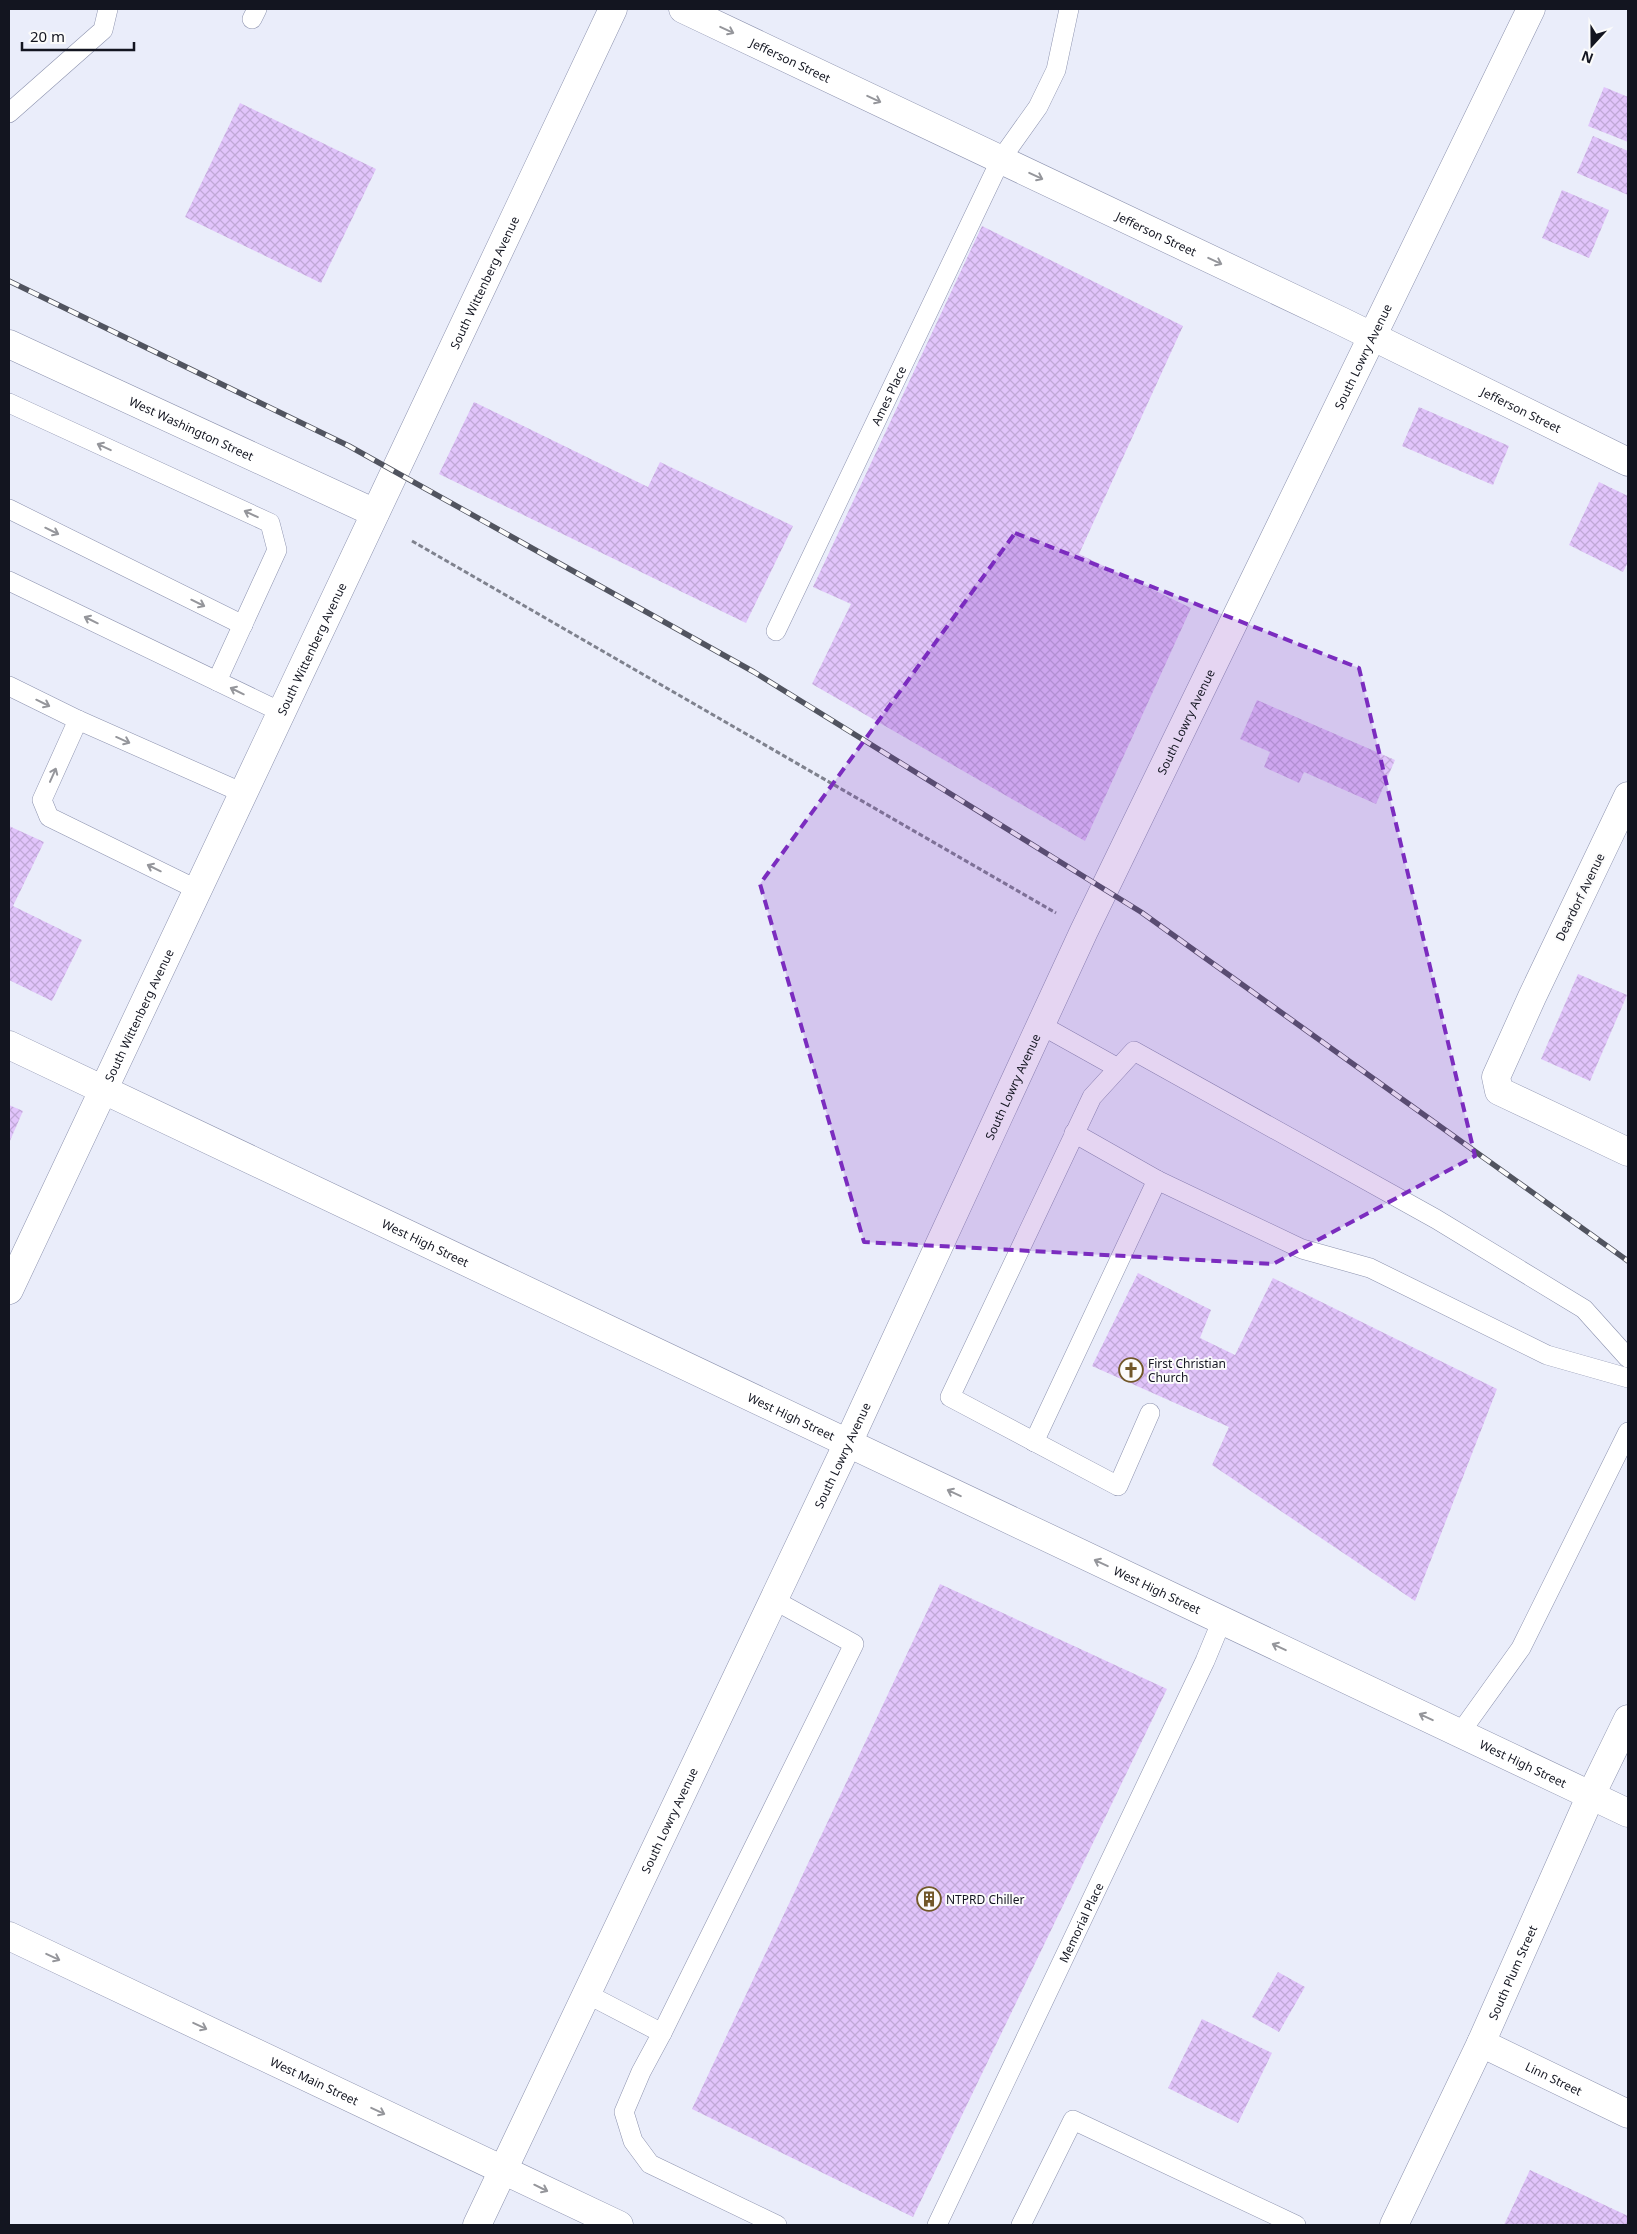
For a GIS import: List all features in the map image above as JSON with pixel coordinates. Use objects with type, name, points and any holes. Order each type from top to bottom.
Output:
[{"type":"street","name":"South Wittenberg Avenue","points":[[9,1290],[613,9]]},
{"type":"street","name":"Jefferson Street","points":[[683,9],[1001,159],[1628,462]]},
{"type":"street","name":"South Lowry Avenue","points":[[477,2225],[848,1443],[1084,931],[1531,9]]},
{"type":"street","name":"West Washington Street","points":[[9,344],[375,513]]},
{"type":"street","name":"Deardorf Avenue","points":[[1628,796],[1496,1077],[1499,1091],[1628,1152]]},
{"type":"street","name":"West High Street","points":[[9,1045],[1628,1813]]},
{"type":"street","name":"South Plum Street","points":[[1394,2225],[1481,2043],[1591,1795],[1628,1719]]},
{"type":"street","name":"West Main Street","points":[[9,1936],[619,2225]]},
{"type":"street","name":"Linn Street","points":[[1481,2043],[1628,2114]]},
{"type":"lane","points":[[9,113],[103,30],[108,9]]},
{"type":"lane","name":"Ames Place","points":[[776,631],[1001,159],[1038,107],[1056,70],[1070,9]]},
{"type":"lane","points":[[9,403],[270,523],[277,550],[216,681]]},
{"type":"lane","points":[[9,509],[243,626]]},
{"type":"lane","points":[[9,581],[281,712]]},
{"type":"lane","points":[[9,686],[78,720],[243,793]]},
{"type":"lane","points":[[78,720],[42,800],[49,817],[198,890]]},
{"type":"lane","points":[[1041,1025],[1118,1068]]},
{"type":"lane","points":[[1150,1413],[1118,1486],[950,1397],[1092,1097],[1134,1051],[1436,1218],[1584,1308],[1628,1358]]},
{"type":"lane","points":[[1074,1133],[1157,1180],[1302,1249],[1370,1268],[1547,1355],[1628,1378]]},
{"type":"lane","points":[[1034,1442],[1157,1180]]},
{"type":"lane","points":[[1460,1733],[1521,1648],[1628,1432]]},
{"type":"lane","points":[[774,1600],[854,1644],[662,2034],[641,2072],[624,2112],[633,2141],[650,2164],[777,2225]]},
{"type":"lane","name":"Memorial Place","points":[[937,2225],[1206,1660],[1222,1620]]},
{"type":"lane","points":[[587,1994],[662,2034]]},
{"type":"lane","points":[[1022,2225],[1073,2120],[1264,2218],[1296,2225]]},
{"type":"path","points":[[412,541],[1064,917]]},
{"type":"highlighted area","points":[[1015,533],[1359,668],[1475,1156],[1273,1264],[864,1242],[760,884]]},
{"type":"building","points":[[1604,87],[1628,97],[1628,142],[1588,126]]},
{"type":"building","points":[[240,103],[376,169],[321,283],[185,217]]},
{"type":"building","points":[[1593,136],[1628,151],[1628,195],[1577,173]]},
{"type":"building","points":[[1562,190],[1609,210],[1589,258],[1542,238]]},
{"type":"building","points":[[982,226],[1183,326],[1079,554],[1191,608],[1085,841],[812,684],[851,604],[813,587]]},
{"type":"building","points":[[474,402],[648,487],[660,462],[793,526],[746,623],[439,474]]},
{"type":"building","points":[[1419,407],[1509,446],[1493,485],[1402,446]]},
{"type":"building","points":[[1599,482],[1628,496],[1628,562],[1623,572],[1569,545]]},
{"type":"building","points":[[1257,700],[1395,760],[1376,804],[1304,772],[1299,783],[1264,767],[1270,752],[1240,739]]},
{"type":"building","points":[[9,826],[44,842],[13,906],[82,940],[52,1001],[9,980]]},
{"type":"building","points":[[1578,974],[1627,995],[1590,1081],[1541,1059]]},
{"type":"building","points":[[9,1105],[23,1111],[9,1143]]},
{"type":"building","points":[[1138,1273],[1211,1310],[1200,1338],[1235,1355],[1273,1278],[1497,1389],[1415,1601],[1212,1465],[1229,1427],[1092,1366]]},
{"type":"building","name":"NTPRD Chiller","points":[[940,1584],[1167,1689],[913,2217],[692,2109]]},
{"type":"building","points":[[1278,1972],[1305,1987],[1279,2032],[1252,2017]]},
{"type":"building","points":[[1202,2019],[1272,2053],[1238,2123],[1168,2088]]},
{"type":"building","points":[[1530,2170],[1628,2216],[1628,2225],[1504,2225]]},
{"type":"railway","points":[[9,281],[349,446],[754,672],[1141,912],[1628,1261]]},
{"type":"place","name":"First Christian Church","points":[[1131,1370]]},
{"type":"place","name":"NTPRD Chiller","points":[[929,1899]]}]
